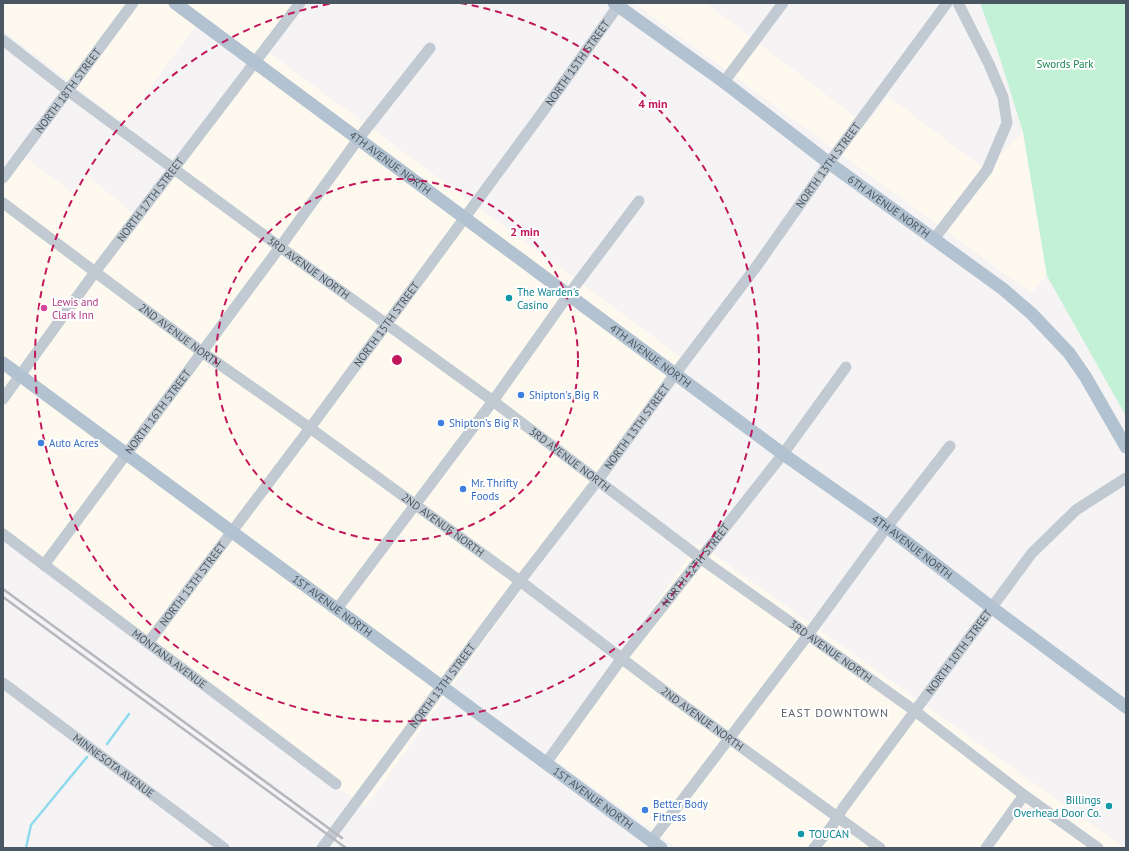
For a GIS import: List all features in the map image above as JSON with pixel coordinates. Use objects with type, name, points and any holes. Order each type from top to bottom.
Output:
[{"type":"main road","name":"4TH AVENUE NORTH","points":[[175,3],[783,454],[887,527],[990,607],[1126,707]]},
{"type":"main road","name":"6TH AVENUE NORTH","points":[[617,4],[724,82],[829,163],[1003,289],[1032,314],[1052,333],[1085,376],[1126,446]]},
{"type":"main road","name":"1ST AVENUE NORTH","points":[[3,363],[656,845]]},
{"type":"street","name":"NORTH 18TH STREET","points":[[3,178],[133,3]]},
{"type":"street","name":"NORTH 17TH STREET","points":[[3,398],[95,272],[300,3]]},
{"type":"street","points":[[724,82],[783,3]]},
{"type":"street","name":"NORTH 13TH STREET","points":[[322,848],[756,267],[829,163],[947,3]]},
{"type":"street","points":[[934,239],[987,170],[1007,123],[1003,97],[979,44],[958,3]]},
{"type":"street","name":"NORTH 15TH STREET","points":[[148,643],[310,428],[544,110],[617,4]]},
{"type":"street","name":"3RD AVENUE NORTH","points":[[3,40],[67,90],[174,169],[493,401],[700,558],[915,711],[1098,848]]},
{"type":"street","name":"NORTH 16TH STREET","points":[[44,565],[280,247],[358,138],[430,48]]},
{"type":"street","points":[[337,609],[493,401],[569,294],[639,201]]},
{"type":"street","name":"2ND AVENUE NORTH","points":[[3,203],[202,352],[310,428],[520,581],[880,848]]},
{"type":"street","name":"NORTH 12TH STREET","points":[[546,763],[622,658],[783,454],[846,367]]},
{"type":"street","points":[[656,845],[730,738],[887,527],[950,446]]},
{"type":"street","name":"NORTH 10TH STREET","points":[[814,848],[832,826],[843,808],[990,607],[1032,553],[1076,510],[1126,478]]},
{"type":"street","name":"MONTANA AVENUE","points":[[3,534],[336,784]]},
{"type":"street","name":"MINNESOTA AVENUE","points":[[3,683],[224,848]]},
{"type":"street","points":[[986,848],[1024,794]]},
{"type":"shaded area","points":[[3,3],[297,3],[264,49],[685,360],[365,808],[3,531],[3,178],[21,154],[73,193],[87,175],[137,217],[254,62],[199,21],[124,124],[3,30]]},
{"type":"shaded area","points":[[634,3],[706,3],[866,125],[888,96],[986,170],[1023,132],[1047,276],[1031,293]]},
{"type":"shaded area","points":[[698,543],[1125,848],[677,848],[549,756]]},
{"type":"green space","name":"Swords Park","points":[[980,3],[1126,3],[1126,416],[1047,276],[1023,132],[998,52]]},
{"type":"waterway","points":[[107,744],[129,714]]},
{"type":"waterway","points":[[26,848],[31,825],[87,757]]},
{"type":"railway","points":[[3,589],[342,838]]},
{"type":"railway","points":[[3,597],[346,848]]},
{"type":"place","name":"The Warden's Casino","points":[[509,298]]},
{"type":"place","name":"Lewis and Clark Inn","points":[[44,308]]},
{"type":"place","name":"Shipton's Big R","points":[[521,395]]},
{"type":"place","name":"Shipton’s Big R","points":[[441,423]]},
{"type":"place","name":"Auto Acres","points":[[41,443]]},
{"type":"place","name":"Mr. Thrifty Foods","points":[[463,489]]},
{"type":"place","name":"Billings Overhead Door Co.","points":[[1109,806]]},
{"type":"place","name":"Better Body Fitness","points":[[645,810]]},
{"type":"place","name":"TOUCAN","points":[[801,834]]},
{"type":"district","name":"EAST DOWNTOWN","points":[[835,712]]}]
